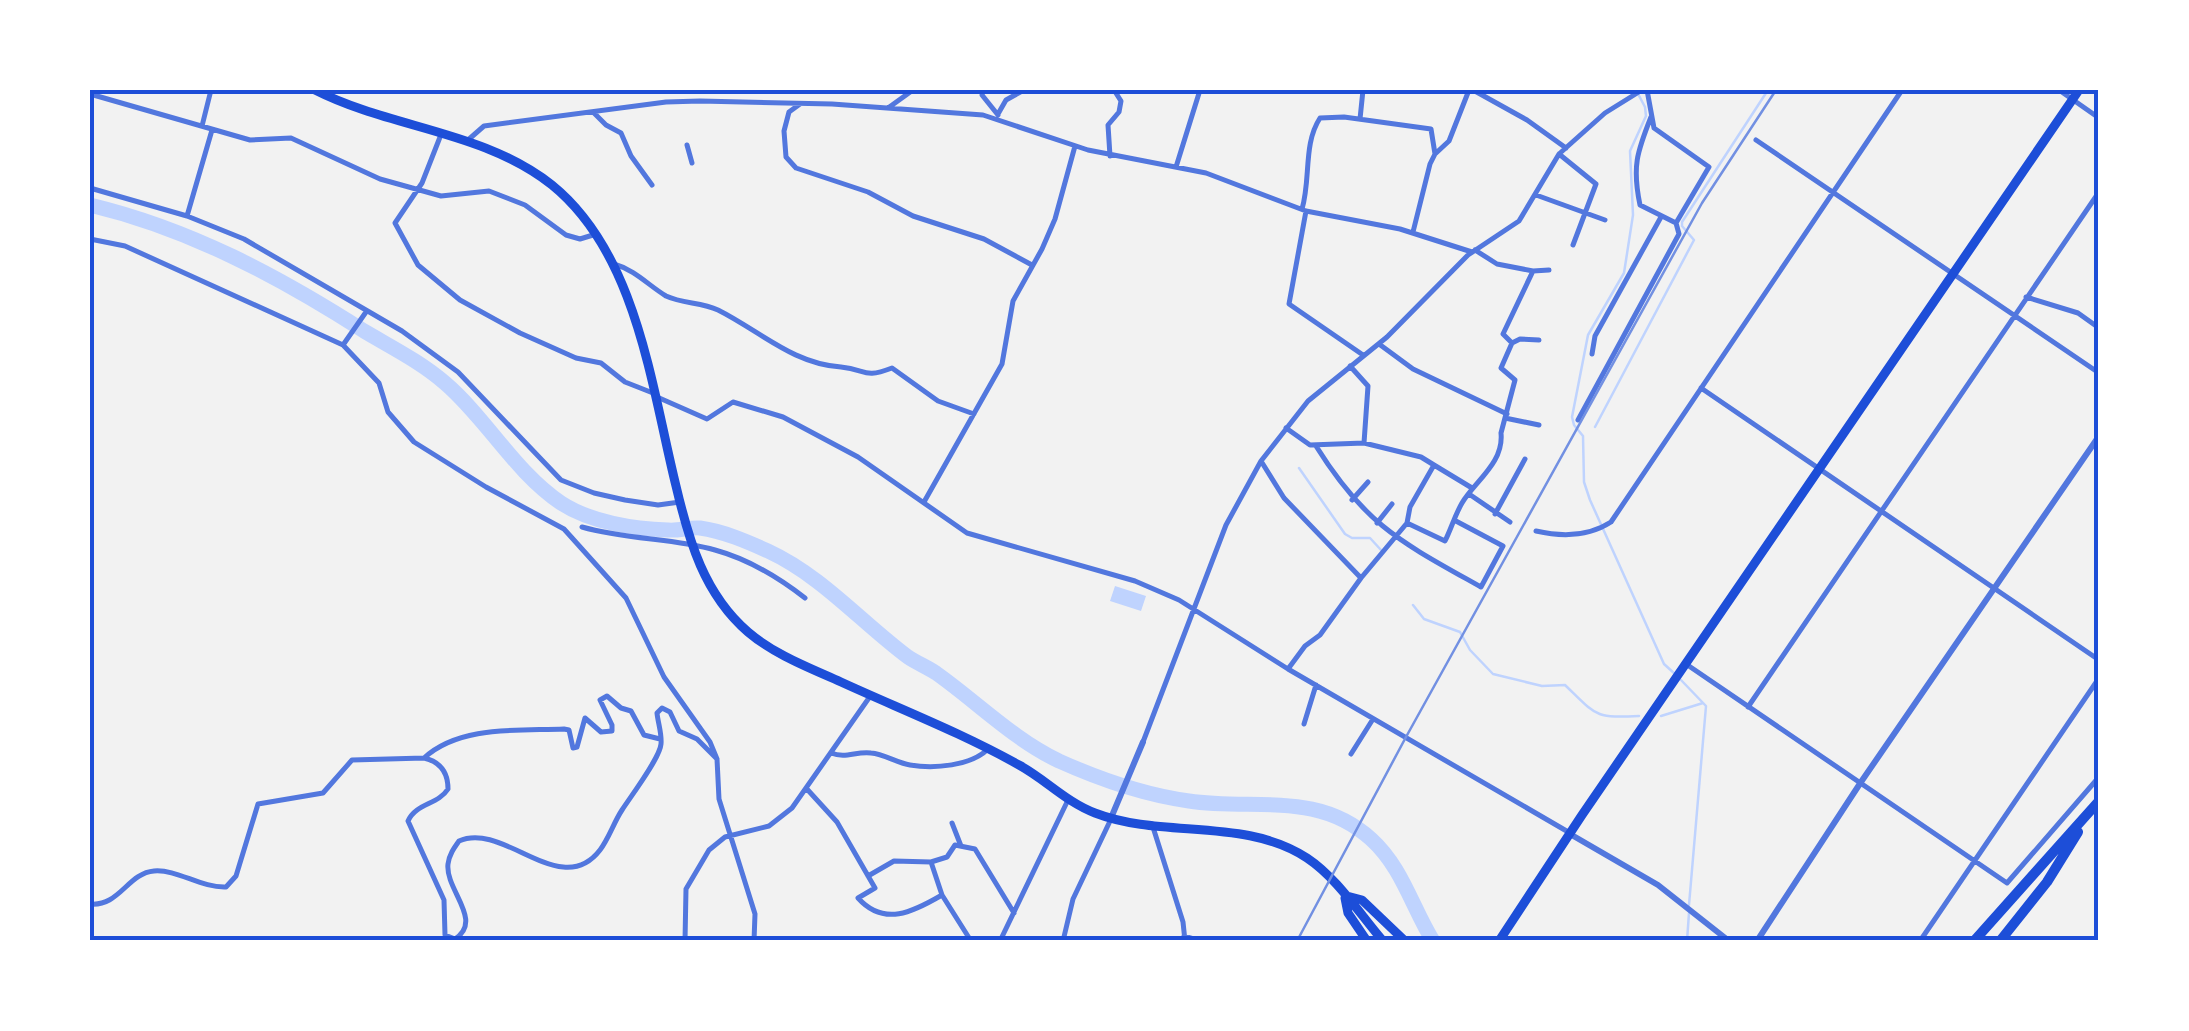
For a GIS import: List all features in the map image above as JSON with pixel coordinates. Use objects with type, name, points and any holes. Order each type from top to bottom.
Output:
[{"type":"highway","points":[[1974,941],[2095,806]]},
{"type":"highway","points":[[2000,941],[2047,882],[2095,806]]},
{"type":"main road","points":[[315,90],[468,140],[532,170],[574,207],[596,234],[614,264],[628,300],[692,544],[710,587],[748,632],[775,651],[1022,766],[1068,800],[1111,818],[1271,841],[1299,853],[1326,874],[1383,941]]},
{"type":"main road","points":[[1502,941],[1570,834],[2076,95]]},
{"type":"main road","points":[[1345,895],[1348,913],[1366,941]]},
{"type":"main road","points":[[1345,895],[1362,900],[1405,941]]},
{"type":"street","points":[[203,122],[211,90]]},
{"type":"street","points":[[888,108],[912,90]]},
{"type":"street","points":[[998,116],[1006,100],[1024,90]]},
{"type":"street","points":[[1110,156],[1108,125],[1122,101],[1114,90]]},
{"type":"street","points":[[1176,167],[1200,90]]},
{"type":"street","points":[[1360,119],[1363,90]]},
{"type":"street","points":[[1435,154],[1449,140],[1471,90],[1525,119],[1566,148]]},
{"type":"street","points":[[1536,531],[1568,536],[1607,525],[1902,90]]},
{"type":"street","points":[[2059,90],[2076,95],[2099,118]]},
{"type":"street","points":[[980,92],[998,116]]},
{"type":"street","points":[[1063,941],[1073,899],[1143,742],[1226,526],[1262,461],[1316,393],[1379,344],[1473,251],[1518,221],[1559,154],[1637,92],[1652,124],[1663,136],[1708,168],[1676,223],[1679,234],[1578,420]]},
{"type":"street","points":[[90,94],[203,122],[212,130],[255,142],[291,138],[380,179],[441,196],[490,191],[525,205],[566,236],[596,234]]},
{"type":"street","points":[[468,140],[484,126],[666,102],[800,104],[998,116],[1074,146],[1238,184],[1304,210],[1413,232],[1473,251],[1497,264],[1549,270]]},
{"type":"street","points":[[800,104],[789,112],[784,131],[786,157],[796,168],[868,192],[913,216],[984,239],[1032,265]]},
{"type":"street","points":[[593,112],[621,134],[652,185]]},
{"type":"street","points":[[1651,115],[1637,148],[1635,176],[1640,204],[1676,223]]},
{"type":"street","points":[[1363,355],[1289,304],[1308,188],[1308,157],[1318,119],[1360,119],[1432,129],[1435,154],[1413,232]]},
{"type":"street","points":[[188,216],[212,130]]},
{"type":"street","points":[[442,132],[418,189],[400,212],[396,226],[414,259],[460,300],[520,334],[576,358],[602,363],[625,382],[699,417],[707,418],[734,402],[783,417],[858,456],[967,534],[1135,581],[1194,608],[1288,669],[1658,885],[1729,941]]},
{"type":"street","points":[[1756,140],[2099,373]]},
{"type":"street","points":[[686,145],[692,163]]},
{"type":"street","points":[[924,502],[1002,364],[1013,301],[1055,219],[1074,146]]},
{"type":"street","points":[[1559,154],[1596,184],[1573,245]]},
{"type":"street","points":[[90,188],[188,216],[272,254],[364,314],[402,332],[458,372],[560,480],[594,493],[681,507]]},
{"type":"street","points":[[1748,707],[2099,192]]},
{"type":"street","points":[[1536,195],[1605,220]]},
{"type":"street","points":[[1592,354],[1595,336],[1661,217]]},
{"type":"street","points":[[90,239],[125,246],[345,342],[379,383],[388,412],[414,442],[569,534],[626,598],[664,677],[718,758],[719,799],[756,914],[754,941]]},
{"type":"street","points":[[614,264],[634,272],[674,299],[716,309],[794,356],[824,367],[869,375],[892,368],[938,401],[974,414]]},
{"type":"street","points":[[1512,343],[1503,334],[1533,271]]},
{"type":"street","points":[[2026,297],[2078,313],[2099,328]]},
{"type":"street","points":[[345,342],[364,314]]},
{"type":"street","points":[[1407,524],[1445,541],[1470,491],[1483,480],[1502,441],[1515,380],[1501,368],[1512,343],[1520,339],[1538,340]]},
{"type":"street","points":[[1379,344],[1413,369],[1506,416],[1538,425]]},
{"type":"street","points":[[1350,366],[1368,386],[1364,443]]},
{"type":"street","points":[[1699,388],[2099,660]]},
{"type":"street","points":[[1286,428],[1316,446],[1343,441],[1364,443],[1421,457],[1510,522]]},
{"type":"street","points":[[1757,941],[1861,782],[2099,436]]},
{"type":"street","points":[[1316,446],[1352,500],[1395,539],[1480,587],[1503,546],[1454,520]]},
{"type":"street","points":[[1495,514],[1524,459]]},
{"type":"street","points":[[1262,461],[1284,498],[1361,578]]},
{"type":"street","points":[[1288,669],[1301,650],[1320,635],[1407,524],[1410,508],[1434,465]]},
{"type":"street","points":[[1352,500],[1368,482]]},
{"type":"street","points":[[1377,523],[1392,504]]},
{"type":"street","points":[[582,527],[626,538],[692,544],[736,557],[805,598]]},
{"type":"street","points":[[1681,672],[1748,707],[2007,883],[2099,777]]},
{"type":"street","points":[[1920,941],[2099,678]]},
{"type":"street","points":[[1304,724],[1316,685]]},
{"type":"street","points":[[685,941],[684,898],[709,850],[730,836],[769,826],[792,808],[870,695]]},
{"type":"street","points":[[424,758],[477,733],[564,728],[569,730],[575,748],[580,745],[585,718],[601,732],[612,732],[600,700],[607,696],[630,711],[644,735],[660,739]]},
{"type":"street","points":[[90,904],[111,901],[143,875],[154,871],[209,886],[226,886],[236,876],[258,804],[323,793],[352,760],[424,758],[443,769],[448,789],[443,796],[412,813],[408,821],[444,900],[445,934],[454,939],[464,930],[467,918],[448,869],[459,841],[476,836],[489,838],[532,859],[561,866],[582,865],[602,848],[660,750],[657,713],[662,708],[670,712],[680,731],[718,758]]},
{"type":"street","points":[[1352,754],[1373,718]]},
{"type":"street","points":[[831,752],[845,756],[872,753],[922,766],[971,761],[988,750]]},
{"type":"street","points":[[806,788],[837,822],[874,888],[858,898],[876,912],[904,915],[942,895]]},
{"type":"street","points":[[1000,941],[1068,800]]},
{"type":"street","points":[[952,823],[961,846]]},
{"type":"street","points":[[1152,824],[1184,938],[1200,941]]},
{"type":"street","points":[[868,876],[894,861],[931,862],[947,857],[956,845],[975,849],[1014,913]]},
{"type":"street","points":[[931,862],[942,895],[971,941]]},
{"type":"water","points":[[1115,586],[1146,596],[1141,611],[1110,601]]},
{"type":"waterway","points":[[1636,90],[1646,116],[1630,151],[1633,215],[1624,273],[1588,335],[1572,417],[1583,436],[1584,482],[1590,500],[1664,664],[1675,674]]},
{"type":"waterway","points":[[1595,427],[1694,240],[1682,222],[1768,90]]},
{"type":"waterway","points":[[90,205],[163,227],[232,256],[299,291],[416,362],[460,397],[529,476],[573,510],[627,526],[718,532],[788,561],[908,657],[936,673],[1026,742],[1059,761],[1156,795],[1189,801],[1307,808],[1350,824],[1371,839],[1391,862],[1433,941]]},
{"type":"waterway","points":[[1299,468],[1345,534],[1370,538],[1381,550]]},
{"type":"waterway","points":[[1413,605],[1424,619],[1460,632],[1470,650],[1493,674],[1542,686],[1565,685],[1597,713],[1639,716]]},
{"type":"waterway","points":[[1681,680],[1706,706],[1689,905]]},
{"type":"waterway","points":[[1661,716],[1703,703]]},
{"type":"waterway","points":[[1687,941],[1689,913]]},
{"type":"railway","points":[[1297,941],[1702,203],[1776,90]]}]
